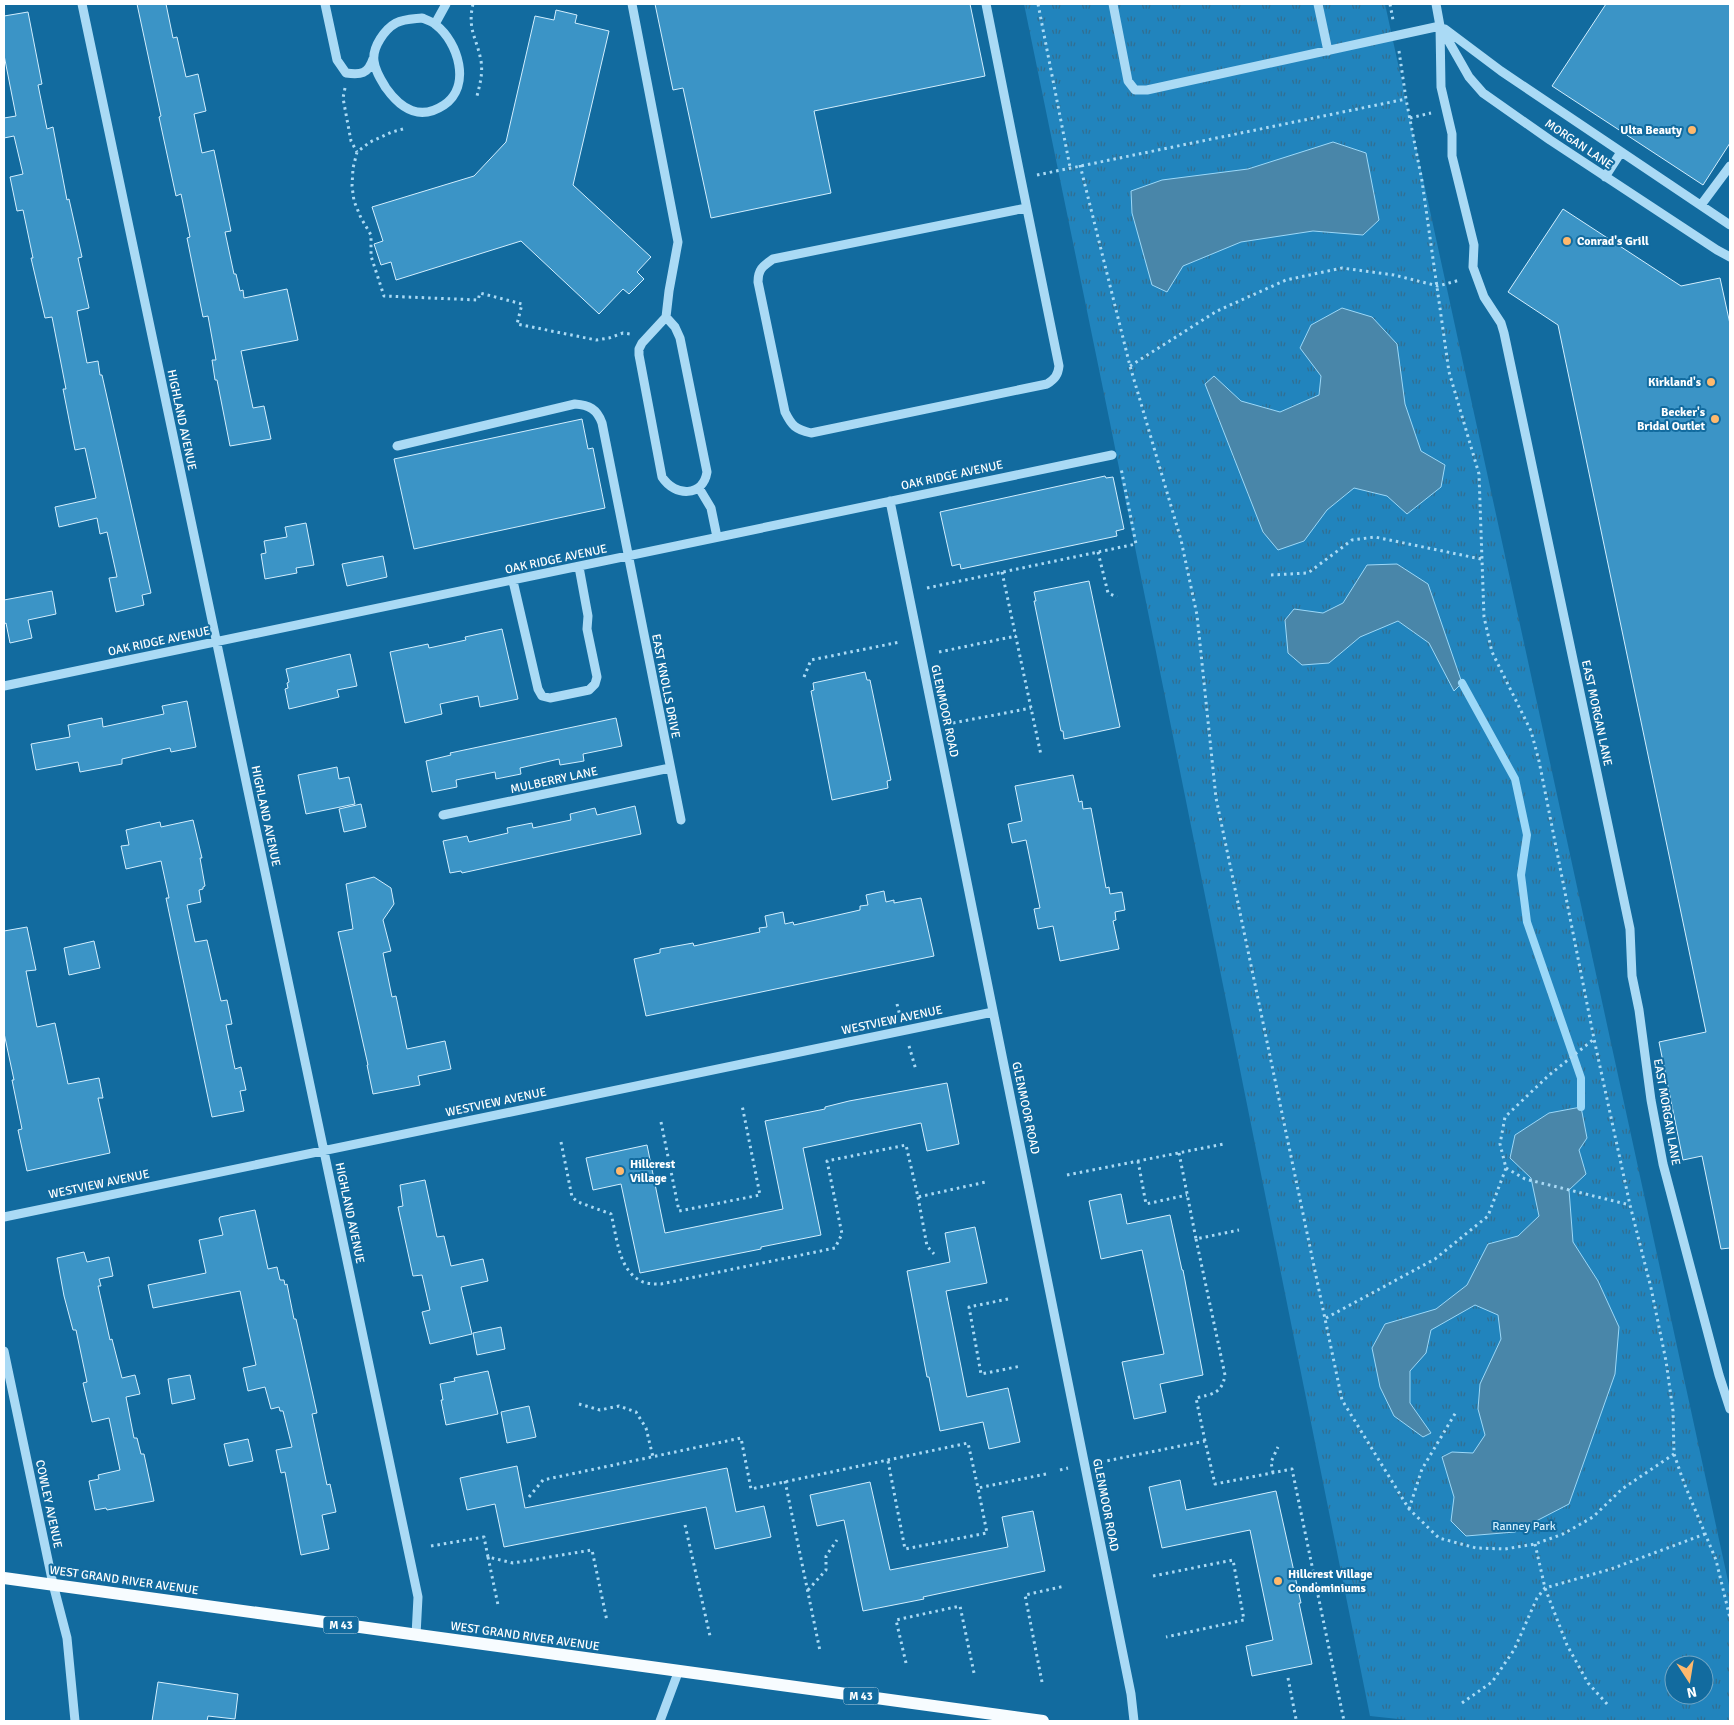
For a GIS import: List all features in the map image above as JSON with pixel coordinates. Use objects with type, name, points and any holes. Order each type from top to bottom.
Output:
[{"type":"main road","name":"WEST GRAND RIVER AVENUE","points":[[4,1578],[1043,1721]]},
{"type":"street","name":"HIGHLAND AVENUE","points":[[82,4],[418,1597],[416,1635]]},
{"type":"street","points":[[325,4],[337,60],[346,73],[363,73],[370,68],[375,50],[380,39],[396,23],[422,18],[436,24],[453,47],[460,71],[459,83],[454,95],[446,104],[436,110],[422,112],[409,110],[399,103],[381,80],[373,59]]},
{"type":"street","points":[[436,24],[446,4]]},
{"type":"street","points":[[632,4],[678,242],[666,318],[642,343],[639,349],[639,356],[662,477],[673,489],[682,492],[699,488],[705,481],[707,472],[680,338],[675,327],[666,318]]},
{"type":"street","points":[[986,4],[1059,366],[1058,373],[1054,380],[1047,384],[811,432],[800,430],[791,424],[785,412],[758,282],[758,274],[764,266],[773,259],[782,257],[1026,208]]},
{"type":"street","points":[[1113,4],[1128,81],[1135,90],[1146,90],[1440,26]]},
{"type":"street","points":[[1318,4],[1328,51]]},
{"type":"street","name":"MORGAN LANE","points":[[1436,4],[1440,26],[1468,77],[1483,93],[1605,177],[1730,257]]},
{"type":"street","name":"MORGAN LANE","points":[[1440,26],[1501,71],[1730,225]]},
{"type":"street","name":"EAST MORGAN LANE","points":[[1440,26],[1441,87],[1452,134],[1452,156],[1474,245],[1473,267],[1484,297],[1501,323],[1504,333],[1630,929],[1632,976],[1663,1164],[1719,1375],[1730,1409]]},
{"type":"street","points":[[1605,177],[1621,152]]},
{"type":"street","points":[[1701,205],[1730,166]]},
{"type":"street","name":"EAST KNOLLS DRIVE","points":[[397,446],[575,404],[586,405],[598,413],[602,423],[680,820]]},
{"type":"street","name":"OAK RIDGE AVENUE","points":[[4,686],[1112,455]]},
{"type":"street","points":[[699,488],[710,508],[717,538]]},
{"type":"street","name":"GLENMOOR ROAD","points":[[890,501],[1131,1694],[1134,1721]]},
{"type":"street","points":[[513,581],[538,689],[542,696],[550,698],[589,690],[595,684],[596,677],[587,629],[588,616],[579,567]]},
{"type":"street","name":"MULBERRY LANE","points":[[443,816],[670,768]]},
{"type":"street","name":"WESTVIEW AVENUE","points":[[4,1217],[993,1012]]},
{"type":"street","name":"COWLEY AVENUE","points":[[4,1351],[53,1584],[67,1638],[75,1721]]},
{"type":"street","points":[[660,1721],[679,1670]]},
{"type":"path","points":[[472,4],[471,29],[481,62],[482,79],[477,96]]},
{"type":"path","points":[[1038,4],[1070,167]]},
{"type":"path","points":[[1396,36],[1422,181],[1449,372],[1479,474],[1484,617],[1492,652],[1531,731],[1541,770],[1594,1040],[1666,1361],[1673,1411],[1674,1454],[1716,1560],[1730,1618]]},
{"type":"path","points":[[346,73],[343,98],[351,141],[357,152]]},
{"type":"path","points":[[1020,179],[1070,167],[1406,99]]},
{"type":"path","points":[[403,129],[370,142],[357,152],[353,168],[352,186],[354,201],[360,218],[371,235],[371,256],[384,296],[478,300],[480,293],[522,304],[517,324],[596,340],[622,333],[630,334],[642,343]]},
{"type":"path","points":[[1080,165],[1130,366],[1181,540],[1193,596],[1197,615],[1216,798],[1342,1400],[1409,1510],[1439,1538],[1476,1548],[1505,1549],[1535,1544],[1563,1534],[1593,1517],[1622,1489],[1674,1454]]},
{"type":"path","points":[[1130,366],[1217,311],[1286,280],[1342,268],[1394,275],[1438,286],[1476,276]]},
{"type":"path","points":[[927,588],[1136,544],[1122,470]]},
{"type":"path","points":[[1271,575],[1308,573],[1352,540],[1375,537],[1482,559]]},
{"type":"path","points":[[1098,552],[1108,593],[1117,597]]},
{"type":"path","points":[[1002,572],[1041,755]]},
{"type":"path","points":[[939,652],[1016,636]]},
{"type":"path","points":[[804,677],[811,660],[900,642]]},
{"type":"path","points":[[953,723],[1031,708]]},
{"type":"path","points":[[1326,1318],[1435,1259],[1488,1216],[1506,1168],[1500,1144],[1505,1118],[1548,1076],[1594,1040]]},
{"type":"path","points":[[662,1122],[679,1211],[760,1195],[742,1105]]},
{"type":"path","points":[[561,1142],[572,1197],[578,1202],[611,1214],[623,1262],[629,1273],[642,1282],[660,1284],[835,1248],[842,1234],[827,1161],[906,1145],[927,1246],[934,1254]]},
{"type":"path","points":[[1067,1175],[1224,1144]]},
{"type":"path","points":[[1178,1153],[1225,1375],[1223,1383],[1216,1393],[1196,1398],[1215,1484],[1292,1469],[1344,1721]]},
{"type":"path","points":[[1138,1161],[1146,1204],[1187,1195]]},
{"type":"path","points":[[1506,1168],[1525,1179],[1630,1206]]},
{"type":"path","points":[[918,1197],[986,1182]]},
{"type":"path","points":[[1196,1239],[1239,1230]]},
{"type":"path","points":[[1008,1299],[969,1307],[981,1374],[1021,1366]]},
{"type":"path","points":[[579,1404],[600,1410],[620,1406],[636,1412],[646,1428],[653,1457]]},
{"type":"path","points":[[1409,1510],[1422,1469],[1456,1412]]},
{"type":"path","points":[[529,1497],[543,1480],[741,1438],[751,1489],[968,1443],[987,1533],[905,1549],[888,1461]]},
{"type":"path","points":[[1060,1470],[1205,1441]]},
{"type":"path","points":[[1273,1473],[1271,1462],[1278,1447]]},
{"type":"path","points":[[978,1488],[1046,1474]]},
{"type":"path","points":[[785,1481],[820,1651]]},
{"type":"path","points":[[685,1525],[710,1636]]},
{"type":"path","points":[[1462,1703],[1492,1682],[1514,1650],[1537,1598],[1545,1588],[1611,1569],[1705,1534]]},
{"type":"path","points":[[431,1546],[484,1537],[498,1605]]},
{"type":"path","points":[[808,1590],[826,1570],[826,1556],[837,1540]]},
{"type":"path","points":[[1535,1544],[1545,1588],[1568,1645],[1588,1683],[1608,1704]]},
{"type":"path","points":[[488,1557],[513,1563],[592,1550],[608,1621]]},
{"type":"path","points":[[1154,1576],[1233,1560],[1244,1620],[1166,1637]]},
{"type":"path","points":[[1042,1682],[1025,1595],[1065,1586]]},
{"type":"path","points":[[906,1663],[896,1620],[960,1606],[974,1673]]},
{"type":"path","points":[[1288,1678],[1296,1719]]},
{"type":"green space","name":"Ranney Park","points":[[1024,4],[1385,4],[1730,1590],[1730,1721],[1417,1721],[1370,1716]]},
{"type":"shaded area","points":[[1333,142],[1366,153],[1379,220],[1363,235],[1313,231],[1241,242],[1183,266],[1167,292],[1152,285],[1132,213],[1131,191],[1162,180],[1248,169]]},
{"type":"shaded area","points":[[1342,308],[1372,317],[1397,344],[1405,404],[1421,451],[1445,465],[1441,487],[1407,514],[1387,496],[1354,488],[1327,510],[1304,541],[1278,550],[1263,532],[1205,384],[1214,376],[1241,401],[1280,412],[1319,395],[1321,376],[1300,348],[1311,325]]},
{"type":"shaded area","points":[[1397,564],[1428,584],[1462,683],[1454,691],[1429,643],[1398,621],[1360,637],[1329,663],[1302,665],[1288,653],[1285,620],[1294,609],[1323,613],[1343,603],[1367,565]]},
{"type":"shaded area","points":[[1581,1107],[1587,1138],[1579,1150],[1586,1174],[1569,1190],[1573,1242],[1598,1281],[1619,1327],[1615,1374],[1569,1504],[1515,1532],[1466,1536],[1451,1521],[1454,1497],[1442,1457],[1452,1452],[1473,1453],[1485,1435],[1478,1409],[1480,1384],[1501,1339],[1498,1315],[1475,1305],[1431,1330],[1426,1353],[1410,1371],[1410,1403],[1431,1433],[1423,1437],[1394,1416],[1380,1387],[1372,1348],[1385,1324],[1436,1309],[1467,1285],[1488,1244],[1518,1236],[1539,1216],[1531,1178],[1510,1158],[1515,1135],[1549,1113]]},
{"type":"building","points":[[137,4],[166,4],[173,38],[177,37],[186,77],[198,74],[206,111],[194,114],[202,153],[214,150],[231,231],[225,232],[234,274],[236,274],[240,291],[243,290],[244,298],[287,289],[298,340],[241,351],[253,408],[264,406],[271,439],[230,446],[217,380],[215,380],[212,360],[216,360],[208,316],[203,317],[187,238],[190,237],[181,194],[176,196]]},
{"type":"building","points":[[655,4],[970,4],[985,76],[814,111],[831,193],[711,218],[683,88],[673,90]]},
{"type":"building","points":[[1606,4],[1730,4],[1730,143],[1703,185],[1552,86]]},
{"type":"building","points":[[556,10],[577,15],[575,23],[609,31],[573,185],[651,257],[637,272],[644,279],[629,294],[623,289],[599,314],[521,241],[396,280],[391,262],[381,265],[374,244],[383,241],[372,207],[474,176],[506,142],[535,16],[554,20]]},
{"type":"building","points":[[28,12],[42,84],[38,85],[47,129],[53,127],[67,200],[69,199],[82,257],[78,258],[89,308],[77,311],[87,363],[98,361],[100,375],[102,375],[151,593],[142,595],[144,605],[116,612],[109,578],[117,577],[107,532],[100,534],[97,518],[59,527],[55,507],[96,498],[85,448],[75,450],[63,389],[66,389],[52,317],[45,318],[31,258],[33,258],[23,210],[17,211],[10,177],[23,174],[14,136],[4,138],[4,118],[16,116],[4,55],[4,16]]},
{"type":"building","points":[[1563,209],[1681,286],[1720,278],[1730,324],[1730,1248],[1721,1249],[1702,1156],[1683,1160],[1659,1042],[1706,1032],[1558,325],[1508,292]]},
{"type":"building","points":[[582,419],[588,449],[593,448],[605,508],[414,549],[394,459]]},
{"type":"building","points":[[1105,476],[1106,478],[1113,477],[1124,529],[1116,531],[1117,536],[961,569],[960,564],[952,566],[940,512]]},
{"type":"building","points":[[306,523],[314,565],[296,568],[297,573],[265,579],[261,554],[266,553],[264,541],[287,537],[285,527]]},
{"type":"building","points":[[383,556],[387,577],[347,586],[342,564]]},
{"type":"building","points":[[1089,581],[1120,727],[1064,739],[1034,601],[1036,601],[1034,592]]},
{"type":"building","points":[[52,591],[56,614],[28,620],[32,638],[10,643],[6,623],[4,624],[4,600]]},
{"type":"building","points":[[502,629],[518,699],[480,707],[478,696],[440,704],[442,714],[405,723],[390,652],[428,644],[429,648],[466,640],[465,637]]},
{"type":"building","points":[[350,654],[357,686],[337,690],[339,697],[289,709],[285,689],[288,688],[287,683],[289,682],[286,669]]},
{"type":"building","points":[[865,672],[867,680],[870,680],[891,780],[887,781],[888,788],[832,800],[811,691],[814,690],[813,683]]},
{"type":"building","points":[[187,701],[196,747],[171,752],[170,748],[122,759],[122,764],[80,772],[78,762],[36,770],[31,744],[70,737],[68,725],[102,718],[103,727],[164,714],[162,706]]},
{"type":"building","points":[[616,718],[622,746],[583,754],[584,761],[560,765],[559,759],[520,768],[521,774],[496,779],[495,772],[456,780],[457,787],[432,792],[426,761],[451,755],[450,753]]},
{"type":"building","points":[[337,767],[339,779],[349,777],[355,804],[306,814],[298,775]]},
{"type":"building","points":[[1073,775],[1079,802],[1082,801],[1083,809],[1091,808],[1106,888],[1109,887],[1110,894],[1122,892],[1125,910],[1115,912],[1116,920],[1113,921],[1119,949],[1060,961],[1053,926],[1038,929],[1034,909],[1040,908],[1026,840],[1012,843],[1008,824],[1022,821],[1015,786]]},
{"type":"building","points":[[361,804],[366,827],[344,832],[339,809]]},
{"type":"building","points":[[635,806],[641,834],[462,873],[461,871],[450,873],[443,841],[467,836],[469,842],[508,833],[507,828],[532,823],[533,828],[571,820],[570,814],[595,808],[597,815]]},
{"type":"building","points":[[193,820],[202,858],[200,858],[205,886],[199,890],[201,902],[187,905],[195,942],[207,940],[221,1001],[227,1000],[232,1024],[226,1025],[235,1069],[241,1067],[246,1090],[240,1091],[244,1111],[212,1117],[166,898],[169,898],[161,861],[126,869],[121,846],[129,845],[126,830],[160,822],[161,827]]},
{"type":"building","points":[[374,877],[391,888],[394,904],[383,920],[391,951],[383,953],[392,997],[396,996],[407,1049],[445,1041],[451,1069],[418,1076],[420,1085],[373,1094],[338,932],[353,929],[346,884]]},
{"type":"building","points":[[884,891],[886,902],[894,900],[894,903],[921,898],[934,956],[646,1016],[634,959],[660,953],[660,949],[693,943],[694,946],[760,932],[759,928],[767,927],[765,916],[783,912],[785,924],[793,922],[794,925],[860,910],[860,906],[868,905],[866,895]]},
{"type":"building","points":[[27,927],[36,970],[26,971],[37,1027],[55,1023],[68,1084],[99,1078],[103,1098],[98,1098],[110,1153],[27,1171],[18,1130],[22,1129],[12,1080],[14,1080],[4,1033],[4,931]]},
{"type":"building","points":[[94,941],[100,968],[69,975],[64,948]]},
{"type":"building","name":"Hillcrest Village","points":[[947,1083],[959,1144],[927,1151],[921,1123],[803,1148],[821,1235],[640,1273],[621,1184],[593,1190],[586,1158],[647,1145],[665,1233],[783,1209],[765,1121],[825,1109],[825,1107],[849,1101]]},
{"type":"building","points":[[425,1180],[437,1237],[444,1236],[451,1266],[483,1259],[488,1281],[461,1287],[472,1334],[430,1344],[422,1312],[430,1310],[422,1275],[413,1276],[398,1207],[403,1206],[400,1185]]},
{"type":"building","points":[[1121,1194],[1127,1224],[1170,1215],[1183,1270],[1203,1375],[1160,1384],[1166,1412],[1134,1419],[1122,1362],[1164,1354],[1142,1250],[1101,1259],[1089,1201]]},
{"type":"building","points":[[255,1210],[268,1269],[277,1267],[280,1280],[284,1280],[285,1285],[287,1284],[317,1413],[312,1414],[327,1485],[330,1484],[336,1512],[322,1515],[329,1549],[301,1555],[285,1472],[281,1473],[276,1450],[292,1447],[283,1411],[280,1411],[279,1407],[271,1409],[265,1387],[248,1391],[243,1368],[256,1365],[240,1291],[153,1308],[148,1285],[206,1273],[199,1240],[223,1235],[220,1217]]},
{"type":"building","points":[[975,1227],[987,1283],[946,1291],[967,1397],[1008,1388],[1020,1442],[989,1449],[983,1422],[940,1431],[929,1377],[927,1377],[907,1271],[950,1262],[945,1233]]},
{"type":"building","points":[[84,1252],[87,1262],[109,1257],[113,1276],[99,1279],[101,1286],[98,1286],[110,1340],[112,1339],[122,1378],[135,1375],[140,1394],[126,1397],[134,1438],[137,1438],[141,1454],[144,1454],[154,1501],[107,1510],[106,1508],[95,1510],[89,1481],[99,1479],[98,1475],[120,1470],[109,1418],[92,1422],[83,1383],[87,1382],[76,1330],[73,1330],[64,1296],[57,1258]]},
{"type":"building","points":[[501,1327],[505,1349],[477,1355],[473,1333]]},
{"type":"building","points":[[488,1371],[498,1414],[446,1425],[440,1384],[455,1381],[454,1378]]},
{"type":"building","points":[[190,1375],[195,1399],[172,1404],[168,1379]]},
{"type":"building","points":[[529,1406],[536,1437],[507,1443],[501,1412]]},
{"type":"building","points":[[248,1439],[253,1461],[229,1466],[224,1444]]},
{"type":"building","points":[[517,1466],[525,1508],[727,1468],[736,1512],[764,1506],[771,1537],[715,1549],[706,1507],[504,1547],[495,1504],[467,1510],[460,1478]]},
{"type":"building","name":"Hillcrest Village Condominiums","points":[[1180,1480],[1186,1510],[1276,1491],[1301,1603],[1299,1603],[1312,1664],[1252,1676],[1246,1646],[1273,1640],[1250,1530],[1162,1548],[1149,1487]]},
{"type":"building","points":[[870,1482],[890,1570],[1008,1547],[1002,1517],[1033,1511],[1045,1571],[863,1611],[844,1520],[817,1526],[810,1495]]},
{"type":"building","points":[[158,1682],[238,1694],[235,1719],[208,1716],[207,1721],[152,1721]]},
{"type":"waterway","points":[[1462,683],[1515,779],[1527,835],[1521,875],[1527,922],[1581,1078],[1581,1107]]},
{"type":"place","name":"Ulta Beauty","points":[[1692,130]]},
{"type":"place","name":"Conrad's Grill","points":[[1567,241]]},
{"type":"place","name":"Kirkland's","points":[[1711,382]]},
{"type":"place","name":"Becker's Bridal Outlet","points":[[1715,419]]},
{"type":"place","name":"Hillcrest Village","points":[[620,1171]]},
{"type":"place","name":"Hillcrest Village Condominiums","points":[[1278,1581]]}]
